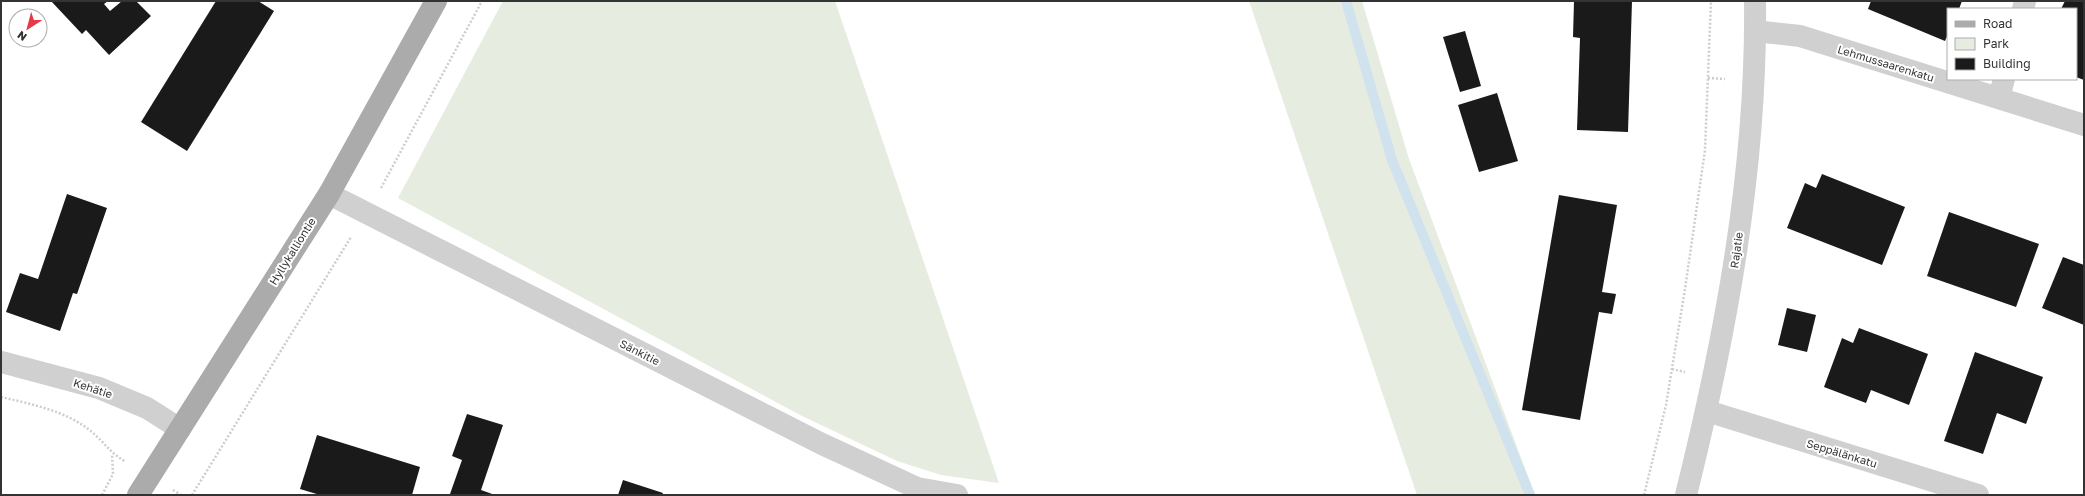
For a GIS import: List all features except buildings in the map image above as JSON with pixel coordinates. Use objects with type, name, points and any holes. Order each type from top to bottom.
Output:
[{"type":"main road","name":"Hyllykalliontie","points":[[138,495],[329,194],[436,1]]},
{"type":"street","name":"Rajatie","points":[[1686,495],[1707,411],[1738,246],[1748,143],[1755,31],[1755,1]]},
{"type":"street","name":"Lehmussaarenkatu","points":[[1755,31],[1800,36],[1947,75]]},
{"type":"street","name":"Lehmussaarenkatu","points":[[1968,80],[2002,89],[2084,125]]},
{"type":"street","name":"Sänkitie","points":[[329,194],[916,492],[957,495]]},
{"type":"street","name":"Kehätie","points":[[1,362],[99,388],[147,408],[180,429]]},
{"type":"street","name":"Seppälänkatu","points":[[1707,411],[1978,495]]},
{"type":"path","points":[[192,495],[366,212],[401,152],[482,1]]},
{"type":"path","points":[[1644,495],[1666,405],[1685,289],[1705,150],[1711,1]]},
{"type":"path","points":[[1,396],[68,417],[92,432],[112,454],[150,475],[181,495]]},
{"type":"path","points":[[102,495],[113,474],[112,454]]},
{"type":"green space","points":[[503,1],[835,1],[999,483],[941,475],[897,461],[800,415],[398,198]]},
{"type":"green space","points":[[1249,1],[1362,1],[1409,159],[1535,495],[1417,495]]},
{"type":"waterway","points":[[1346,1],[1392,160],[1530,495]]}]
